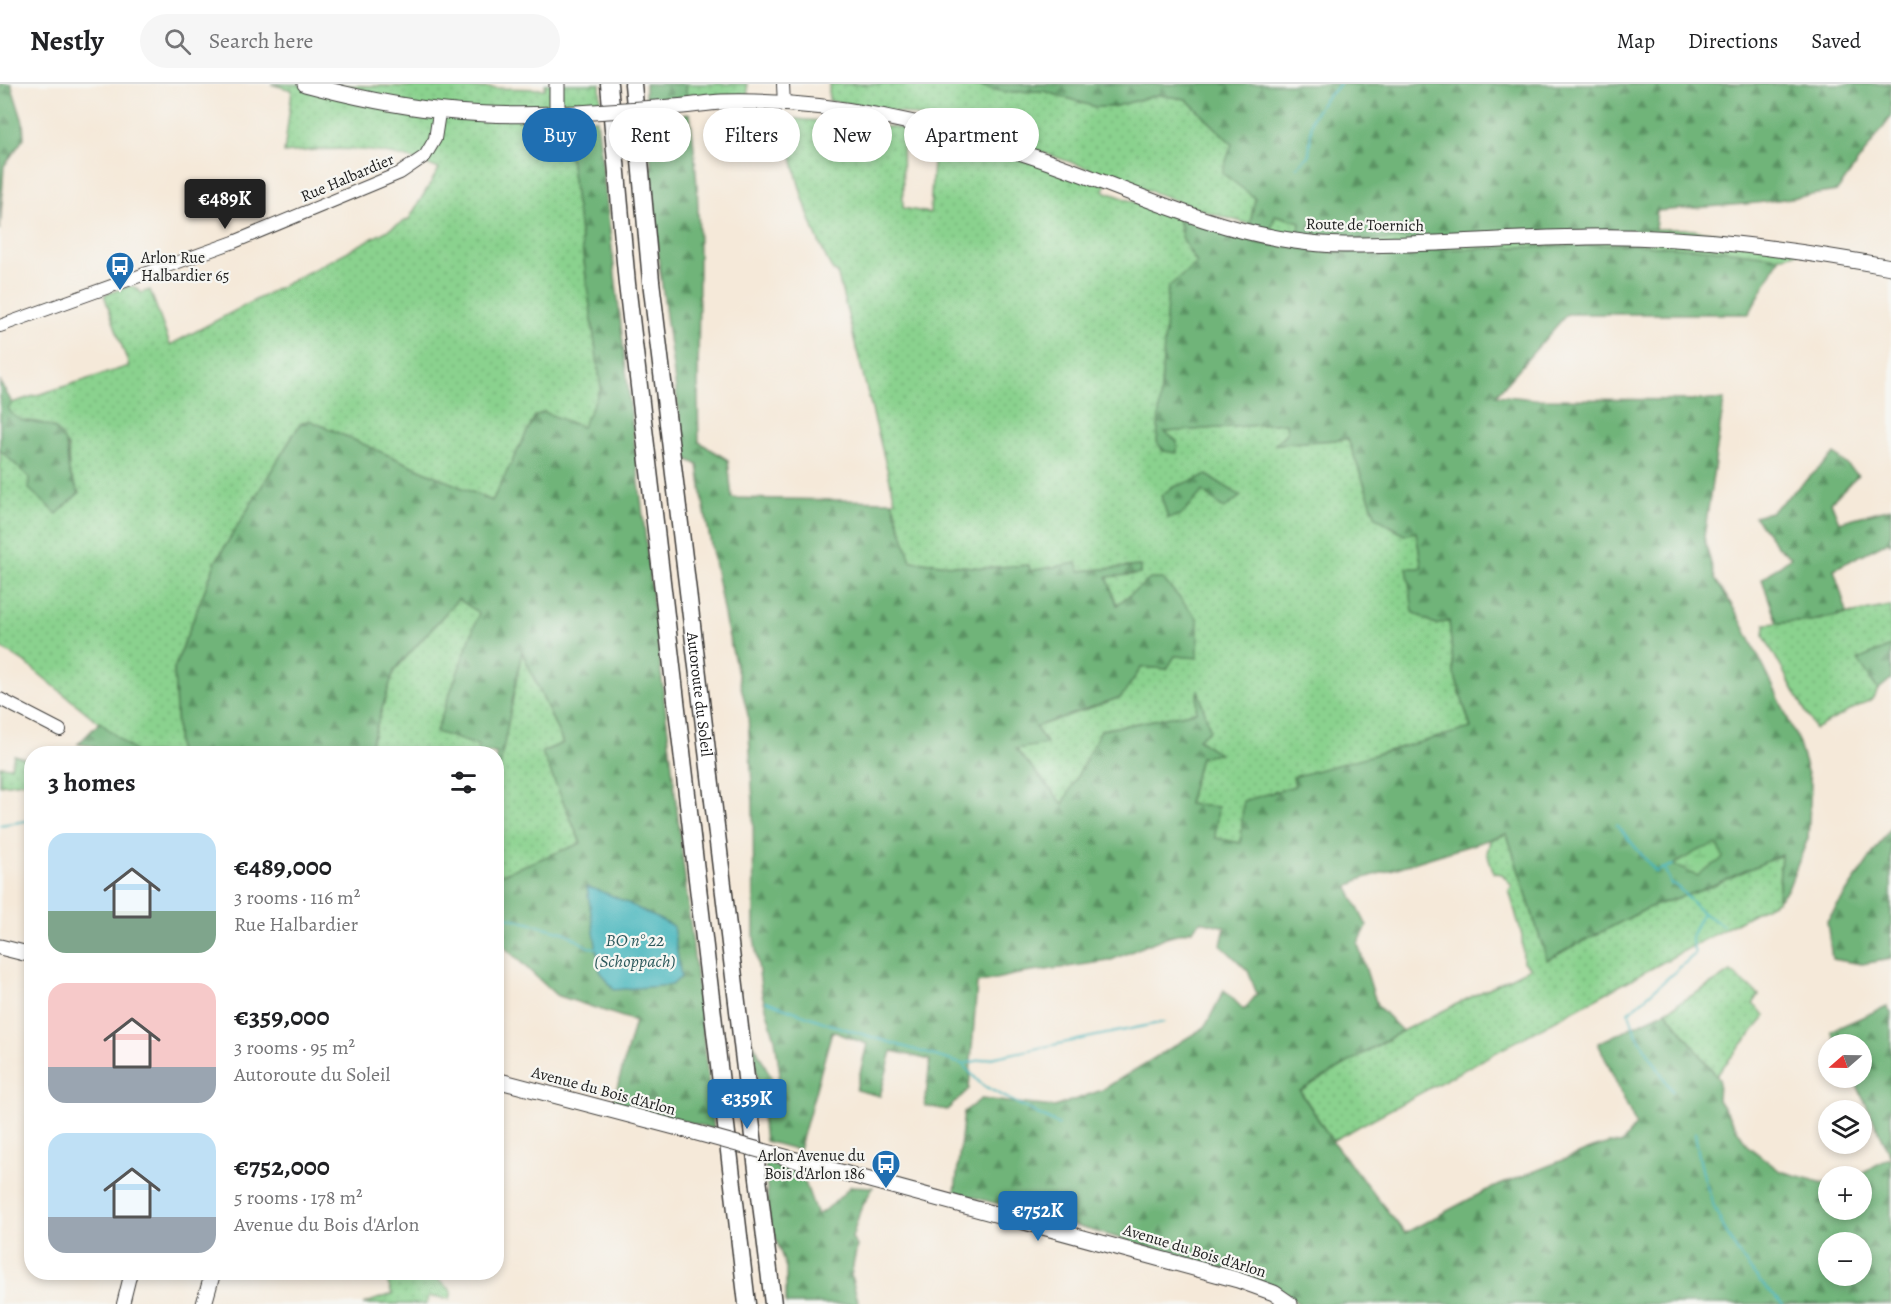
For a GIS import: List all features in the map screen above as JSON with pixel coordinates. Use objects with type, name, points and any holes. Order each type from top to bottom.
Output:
[{"type":"highway","name":"Autoroute du Soleil","points":[[609,84],[628,295],[747,1304]]},
{"type":"highway","name":"Autoroute du Soleil","points":[[633,84],[650,269],[772,1304]]},
{"type":"main road","points":[[305,84],[368,101],[439,112],[486,116],[522,115]]},
{"type":"main road","points":[[557,84],[557,108]]},
{"type":"main road","name":"Route de Toernich","points":[[597,112],[722,102],[784,105],[861,113],[935,127],[1029,155],[1240,231],[1299,242],[1366,245],[1589,237],[1655,238],[1725,242],[1891,267]]},
{"type":"main road","points":[[1,951],[24,954]]},
{"type":"main road","name":"Avenue du Bois d'Arlon","points":[[504,1082],[1228,1277],[1274,1293],[1290,1304]]},
{"type":"main road","points":[[204,1304],[211,1280]]},
{"type":"street","points":[[783,84],[784,105]]},
{"type":"street","name":"Rue Halbardier","points":[[0,326],[234,242],[400,173],[425,156],[435,138],[439,112]]},
{"type":"street","points":[[0,699],[60,730]]},
{"type":"street","points":[[123,1304],[129,1280]]},
{"type":"green space","points":[[0,84],[11,84],[23,122],[24,138],[4,166],[0,230]]},
{"type":"green space","points":[[271,84],[545,89],[545,84],[600,84],[601,104],[577,106],[577,108],[522,108],[522,162],[571,162],[601,388],[582,428],[544,412],[535,416],[492,501],[309,420],[300,424],[216,561],[174,669],[178,746],[127,746],[27,664],[0,647],[0,450],[29,477],[79,493],[69,471],[68,446],[44,425],[19,419],[8,408],[12,403],[129,366],[104,295],[129,286],[135,287],[141,293],[150,290],[170,345],[409,219],[439,169],[401,156],[363,150],[324,149],[284,153],[292,90]]},
{"type":"green space","points":[[645,84],[685,84],[687,98],[645,100]]},
{"type":"green space","points":[[685,84],[747,84],[748,95],[687,98]]},
{"type":"green space","points":[[829,84],[971,84],[1005,92],[1044,91],[1095,107],[1112,107],[1158,95],[1186,99],[1232,144],[1271,230],[1275,215],[1301,222],[1299,232],[1294,231],[1297,237],[1684,229],[1802,244],[1799,252],[1780,257],[1628,244],[1335,253],[1289,249],[1238,238],[1249,224],[1213,214],[1039,151],[1039,108],[904,108],[904,114],[892,111],[892,108],[829,101]]},
{"type":"green space","points":[[971,84],[1891,84],[1891,117],[1837,191],[1757,203],[1657,211],[1655,229],[1369,240],[1297,237],[1293,231],[1299,232],[1300,222],[1275,215],[1271,230],[1250,224],[1255,198],[1222,173],[1232,144],[1186,99],[1158,95],[1112,107],[1095,107],[1044,91],[1005,92]]},
{"type":"green space","points":[[597,119],[714,1129],[613,1103],[635,1021],[556,995],[504,947],[504,921],[507,915],[504,910],[504,873],[581,843],[542,752],[563,743],[522,651],[504,746],[479,746],[436,732],[479,613],[458,599],[394,671],[370,746],[178,746],[174,669],[216,561],[300,424],[309,420],[492,501],[535,416],[544,412],[582,427],[601,388],[571,162],[597,162]]},
{"type":"green space","points":[[800,119],[812,120],[812,162],[892,162],[892,127],[902,128],[903,208],[930,213],[933,162],[1039,162],[1106,184],[1104,191],[1178,218],[1184,242],[1197,263],[1164,432],[1286,423],[1287,432],[1276,444],[1348,439],[1376,517],[1416,532],[1422,569],[1408,568],[1449,620],[1454,673],[1471,729],[1294,777],[1295,786],[1244,801],[1241,843],[1215,838],[1188,805],[1200,757],[1218,754],[1198,738],[1210,729],[1198,691],[1196,712],[1101,730],[1063,804],[1015,749],[1047,743],[1035,727],[1121,697],[1142,667],[1167,669],[1150,580],[1116,605],[1107,576],[1140,574],[1139,566],[1079,571],[1077,563],[1030,571],[1029,565],[983,568],[911,561],[892,501],[895,500],[837,272],[833,271],[816,234],[793,162],[800,162]]},
{"type":"green space","points":[[691,122],[698,197],[699,442],[728,460],[732,498],[892,501],[911,561],[983,568],[1029,565],[1030,571],[1077,563],[1080,571],[1140,566],[1140,574],[1107,577],[1117,605],[1150,579],[1163,579],[1198,619],[1198,658],[1175,656],[1167,669],[1142,667],[1121,697],[1035,727],[1047,744],[1016,749],[1063,804],[1101,730],[1196,712],[1198,689],[1210,730],[1198,739],[1219,754],[1200,757],[1188,804],[1218,807],[1215,838],[1241,843],[1243,801],[1295,786],[1293,777],[1471,728],[1454,673],[1449,621],[1436,625],[1413,612],[1407,568],[1422,568],[1416,532],[1404,535],[1376,517],[1348,439],[1275,444],[1287,432],[1286,423],[1165,432],[1177,441],[1177,453],[1163,451],[1157,442],[1168,287],[1197,263],[1183,240],[1178,218],[1258,243],[1335,253],[1628,244],[1722,250],[1780,257],[1749,314],[1567,314],[1496,395],[1534,399],[1724,400],[1704,537],[1715,579],[1738,615],[1775,690],[1798,741],[1811,784],[1808,838],[1788,889],[1778,900],[1781,855],[1702,890],[1650,907],[1547,960],[1507,834],[1358,880],[1348,888],[1367,926],[1358,944],[1377,1005],[1402,1031],[1300,1091],[1332,1141],[1405,1233],[1485,1191],[1593,1148],[1609,1143],[1621,1144],[1636,1125],[1598,1043],[1666,1011],[1719,1079],[1718,1100],[1748,1146],[1780,1171],[1818,1181],[1818,1220],[1872,1220],[1872,1167],[1891,1157],[1891,1304],[1299,1304],[1277,1287],[1200,1261],[955,1192],[964,1112],[981,1099],[1054,1107],[1102,1090],[1205,1027],[1224,990],[1244,1010],[1257,994],[1248,971],[1221,945],[1225,927],[1201,921],[1192,930],[1166,937],[1109,961],[1018,974],[977,983],[969,1089],[947,1110],[925,1106],[930,1060],[892,1051],[880,1096],[856,1090],[867,1044],[832,1031],[799,1150],[765,1141],[753,1042],[775,1085],[780,1074],[775,1039],[762,994],[754,937],[753,803],[748,715],[726,625],[698,465],[685,458],[659,263],[651,162],[691,162]]},
{"type":"green space","points":[[0,381],[12,403],[8,408],[13,415],[19,419],[51,427],[65,441],[69,471],[79,493],[57,514],[29,489],[29,477],[0,450]]},
{"type":"green space","points":[[1835,454],[1858,475],[1831,502],[1839,522],[1891,508],[1891,544],[1887,542],[1834,569],[1847,613],[1812,621],[1777,623],[1762,579],[1791,557],[1778,547],[1754,516],[1771,512]]},
{"type":"green space","points":[[1207,475],[1241,496],[1224,509],[1203,491],[1181,515],[1168,518],[1161,496],[1171,488]]},
{"type":"green space","points":[[458,599],[480,613],[436,731],[480,746],[370,746],[394,671]]},
{"type":"green space","points":[[1891,606],[1891,646],[1858,660],[1878,690],[1872,699],[1815,729],[1764,636],[1765,624],[1812,621]]},
{"type":"green space","points":[[1891,646],[1891,679],[1878,690],[1858,660]]},
{"type":"green space","points":[[521,650],[563,743],[542,752],[581,844],[504,873],[504,746]]},
{"type":"green space","points":[[100,722],[128,746],[92,746],[78,744]]},
{"type":"green space","points":[[14,755],[24,758],[24,782],[0,785],[0,766],[11,767]]},
{"type":"green space","points":[[1891,827],[1891,959],[1862,964],[1832,959],[1827,921]]},
{"type":"green space","points":[[1507,834],[1547,960],[1650,907],[1702,890],[1781,855],[1778,900],[1332,1141],[1300,1090],[1402,1031],[1530,968],[1523,962],[1522,936],[1509,890],[1512,886],[1502,874],[1494,873],[1487,853],[1490,840]]},
{"type":"green space","points":[[1716,844],[1723,857],[1698,876],[1673,865],[1697,851]]},
{"type":"green space","points":[[1731,972],[1759,995],[1753,1004],[1766,1016],[1716,1075],[1666,1011]]},
{"type":"green space","points":[[1887,1006],[1891,1013],[1891,1157],[1872,1117],[1872,1100],[1864,1100],[1858,1088],[1872,1088],[1872,1034],[1832,1034],[1831,1031]]},
{"type":"green space","points":[[765,1162],[802,1174],[817,1215],[833,1204],[851,1186],[873,1187],[860,1211],[852,1238],[857,1246],[851,1276],[859,1304],[786,1304],[786,1268],[769,1219]]},
{"type":"green space","points":[[387,1280],[439,1280],[452,1291],[450,1299],[429,1296],[427,1304],[363,1304],[392,1294]]},
{"type":"water","name":"BO n° 22 (Schoppach)","points":[[587,887],[620,899],[673,926],[681,977],[672,985],[614,990],[600,971]]},
{"type":"waterway","points":[[1297,167],[1309,155],[1312,118],[1323,101],[1340,84]]},
{"type":"waterway","points":[[0,825],[24,821]]},
{"type":"waterway","points":[[1617,825],[1656,872],[1664,868],[1671,884],[1676,885],[1702,913],[1691,937],[1695,954],[1629,1012],[1635,1032],[1672,1091]]},
{"type":"waterway","points":[[1665,868],[1673,865]]},
{"type":"waterway","points":[[1702,913],[1723,925]]},
{"type":"waterway","points":[[504,916],[566,933],[588,947],[599,948]]},
{"type":"waterway","points":[[766,1001],[832,1025],[962,1064],[982,1085],[1059,1125]]},
{"type":"waterway","points":[[962,1064],[1164,1022]]},
{"type":"waterway","points":[[1695,1132],[1705,1180],[1723,1227],[1749,1269],[1783,1304]]},
{"type":"place","name":"Arlon Rue Halbardier 65","points":[[120,292]]},
{"type":"place","name":"Arlon Avenue du Bois d'Arlon 186","points":[[886,1190]]}]
